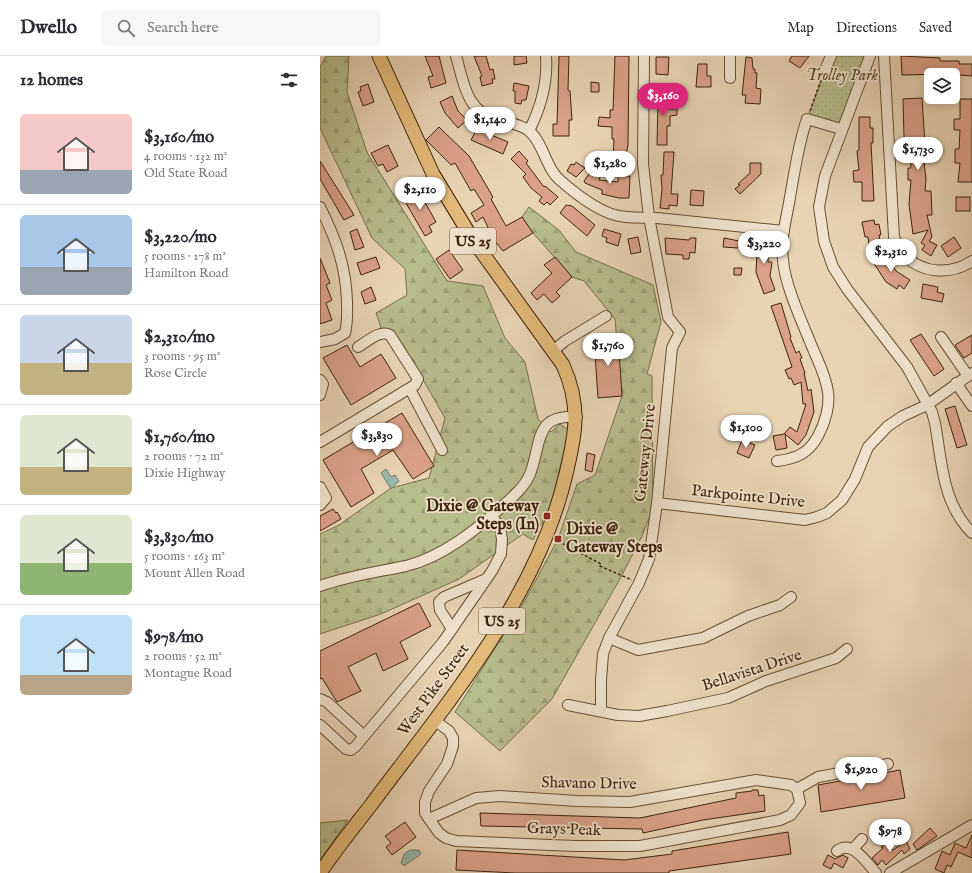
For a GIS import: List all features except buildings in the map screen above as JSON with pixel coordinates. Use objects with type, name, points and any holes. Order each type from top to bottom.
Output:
[{"type":"main road","name":"US 25","points":[[379,56],[417,141],[457,213],[498,277],[554,350],[571,382],[577,417]]},
{"type":"main road","name":"West Pike Street","points":[[320,873],[466,677],[537,560],[555,514],[574,441],[577,417]]},
{"type":"street","points":[[456,56],[467,94],[476,109],[492,119],[517,125],[529,131],[535,137],[547,162],[560,180],[584,198],[614,215],[649,217],[784,231]]},
{"type":"street","points":[[529,131],[542,97],[546,78],[546,56]]},
{"type":"street","points":[[644,56],[643,164],[649,217]]},
{"type":"street","points":[[730,56],[730,78]]},
{"type":"street","points":[[825,70],[831,56]]},
{"type":"street","points":[[870,56],[841,128],[825,176],[820,197],[820,214],[827,252],[833,267],[847,289],[907,367],[928,405],[935,423],[948,495],[958,516],[972,533]]},
{"type":"street","points":[[884,56],[894,237],[905,256],[921,266],[935,271],[956,269],[972,260]]},
{"type":"street","points":[[777,461],[797,457],[808,450],[821,431],[829,399],[820,365],[786,275],[782,259],[784,231],[800,138],[807,119],[841,128]]},
{"type":"street","points":[[320,207],[337,243],[345,276],[349,319],[345,333],[335,339],[320,342]]},
{"type":"street","name":"Gateway Drive","points":[[601,711],[601,668],[603,654],[609,638],[639,583],[649,559],[657,503],[672,348],[680,332],[668,317],[649,217]]},
{"type":"street","points":[[554,350],[565,341],[606,316]]},
{"type":"street","points":[[320,442],[412,387],[418,379],[415,372],[390,336],[381,333],[358,347]]},
{"type":"street","points":[[941,337],[970,375]]},
{"type":"street","name":"Parkpointe Drive","points":[[657,503],[804,520],[817,518],[827,513],[842,500],[855,479],[868,447],[878,435],[904,416],[928,405],[956,383],[970,375]]},
{"type":"street","points":[[320,380],[324,384],[320,395]]},
{"type":"street","points":[[956,383],[972,406]]},
{"type":"street","points":[[412,387],[442,450]]},
{"type":"street","points":[[320,586],[354,575],[419,561],[471,533],[520,490],[530,475],[540,432],[544,426],[554,420],[566,416],[577,417]]},
{"type":"street","points":[[320,487],[326,498],[320,505]]},
{"type":"street","points":[[320,725],[346,749],[351,750],[356,747],[452,629],[501,554],[502,539],[500,528],[492,516]]},
{"type":"street","points":[[452,629],[440,610],[440,602],[444,598],[486,579]]},
{"type":"street","points":[[609,638],[638,650],[703,638],[748,616],[780,605],[791,597]]},
{"type":"street","name":"Bellavista Drive","points":[[568,705],[618,715],[639,716],[728,698],[766,681],[836,658],[847,649]]},
{"type":"street","points":[[320,699],[327,702],[364,736]]},
{"type":"street","name":"Grays Peak","points":[[434,720],[449,731],[453,738],[453,746],[447,764],[429,791],[425,802],[425,813],[439,833],[446,838],[456,841],[574,846],[640,846],[780,820],[791,815],[800,803],[797,789]]},
{"type":"street","points":[[797,789],[818,778],[888,764]]},
{"type":"street","name":"Shavano Drive","points":[[429,819],[476,798],[500,796],[577,801],[630,802],[756,780],[786,784],[797,789]]},
{"type":"street","points":[[890,873],[972,825]]},
{"type":"street","points":[[853,849],[862,839]]},
{"type":"street","points":[[837,851],[845,848],[853,849],[876,873]]},
{"type":"path","points":[[807,119],[825,70]]},
{"type":"path","points":[[547,535],[601,564],[600,566],[615,574],[616,572],[639,583]]},
{"type":"green space","points":[[326,56],[349,56],[347,92],[367,152],[447,281],[483,286],[505,338],[525,362],[538,419],[551,432],[560,424],[569,430],[551,505],[533,540],[523,534],[459,579],[381,614],[320,634],[320,534],[339,525],[391,488],[429,478],[445,418],[402,343],[384,337],[376,313],[407,295],[405,269],[372,238],[320,128],[320,67]]},
{"type":"green space","name":"Trolley Park","points":[[831,56],[870,56],[841,129],[807,119]]},
{"type":"green space","points":[[529,207],[559,230],[576,252],[653,285],[661,322],[647,374],[652,376],[653,508],[642,536],[621,577],[552,699],[500,751],[455,712],[524,602],[558,539],[577,484],[595,475],[622,396],[615,319],[584,281],[572,277],[533,233],[522,217]]},
{"type":"green space","points":[[348,820],[320,860],[320,823]]},
{"type":"water","points":[[386,469],[391,477],[395,475],[399,481],[391,489],[381,473]]},
{"type":"water","points":[[410,850],[419,850],[421,854],[404,866],[401,863],[404,854]]},
{"type":"place","name":"Dixie @ Gateway Steps (In)","points":[[547,516]]},
{"type":"place","name":"Dixie @ Gateway Steps","points":[[558,539]]}]
